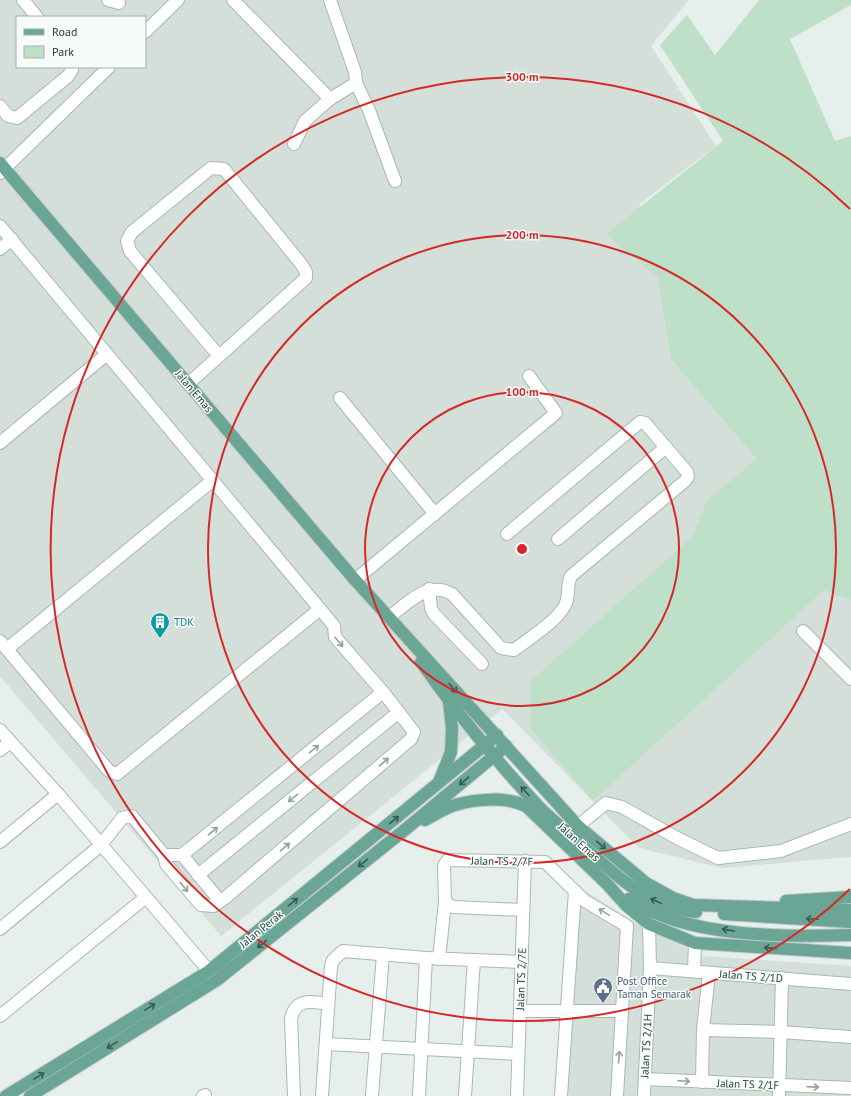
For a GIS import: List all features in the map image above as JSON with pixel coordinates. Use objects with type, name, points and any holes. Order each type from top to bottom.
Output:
[{"type":"main road","name":"Jalan Emas","points":[[2,168],[356,580],[578,826],[646,883],[673,898],[693,905],[851,910]]},
{"type":"main road","name":"Jalan Emas","points":[[389,617],[449,702],[541,809],[623,882],[640,894],[665,905],[690,912],[851,922]]},
{"type":"main road","points":[[439,783],[451,752],[452,728],[449,702]]},
{"type":"main road","name":"Jalan Perak","points":[[6,1096],[213,976],[439,783],[497,736]]},
{"type":"main road","name":"Jalan Perak","points":[[30,1096],[213,976],[407,828],[506,746]]},
{"type":"main road","points":[[407,828],[455,805],[498,799],[517,802],[528,807],[607,884],[626,905],[649,924],[695,943],[851,954]]},
{"type":"main road","points":[[607,884],[653,913],[683,923],[737,932],[795,937],[851,935]]},
{"type":"main road","points":[[673,898],[745,902],[851,897]]},
{"type":"street","points":[[23,0],[36,16]]},
{"type":"street","points":[[146,31],[178,0]]},
{"type":"street","points":[[233,0],[330,99]]},
{"type":"street","points":[[330,0],[355,72],[356,83],[369,110],[394,181]]},
{"type":"street","points":[[0,106],[8,116],[17,118],[68,76],[72,68]]},
{"type":"street","points":[[2,168],[108,68]]},
{"type":"street","points":[[294,144],[305,121],[330,99],[356,83]]},
{"type":"street","points":[[188,384],[306,278],[306,272],[302,265],[224,169],[217,167],[211,168],[132,232],[127,241],[130,251],[219,356]]},
{"type":"street","points":[[0,226],[334,626],[335,637],[383,692],[414,732],[411,739],[214,906],[201,905],[166,864],[164,855],[132,816],[122,818],[101,845],[0,929]]},
{"type":"street","points":[[0,249],[12,239]]},
{"type":"street","points":[[0,443],[107,354]]},
{"type":"street","points":[[356,580],[556,413],[529,376]]},
{"type":"street","points":[[340,398],[435,514]]},
{"type":"street","points":[[389,617],[429,589],[442,588],[452,594],[502,648],[514,650],[561,612],[567,600],[571,576],[688,477],[687,472],[645,423],[640,422],[507,534]]},
{"type":"street","points":[[558,539],[666,447]]},
{"type":"street","points":[[213,480],[3,645],[109,771],[117,774],[320,609]]},
{"type":"street","points":[[429,589],[431,608],[434,614],[482,664]]},
{"type":"street","points":[[803,631],[851,679]]},
{"type":"street","points":[[164,855],[182,855],[383,692]]},
{"type":"street","points":[[198,875],[399,712]]},
{"type":"street","points":[[0,730],[58,794],[213,976]]},
{"type":"street","points":[[0,750],[10,742]]},
{"type":"street","points":[[0,842],[58,794]]},
{"type":"street","points":[[578,826],[606,803],[622,807],[677,838],[718,858],[781,851],[851,824]]},
{"type":"street","points":[[182,855],[220,902]]},
{"type":"street","name":"Jalan TS 2/7F","points":[[445,902],[444,865],[448,860],[545,862],[585,901],[627,926],[617,1096]]},
{"type":"street","name":"Jalan TS 2/7E","points":[[517,1096],[525,861]]},
{"type":"street","points":[[561,1096],[574,891]]},
{"type":"street","points":[[0,1016],[146,897]]},
{"type":"street","points":[[439,959],[445,902],[453,907],[523,910]]},
{"type":"street","name":"Jalan TS 2/1H","points":[[644,1096],[650,968],[649,924]]},
{"type":"street","points":[[694,971],[695,943]]},
{"type":"street","points":[[322,1096],[331,966],[333,960],[343,951],[439,959],[522,962]]},
{"type":"street","points":[[372,1096],[383,954]]},
{"type":"street","points":[[419,1096],[426,958]]},
{"type":"street","points":[[466,1096],[474,960]]},
{"type":"street","name":"Jalan TS 2/1D","points":[[650,968],[851,984]]},
{"type":"street","points":[[702,1082],[703,1030],[709,972]]},
{"type":"street","points":[[779,1091],[782,978]]},
{"type":"street","points":[[294,1096],[293,1010],[300,1004],[312,1001],[328,1004]]},
{"type":"street","points":[[520,1011],[622,1011]]},
{"type":"street","points":[[703,1030],[781,1032],[851,1037]]},
{"type":"street","points":[[326,1044],[518,1054]]},
{"type":"street","name":"Jalan TS 2/1F","points":[[645,1079],[702,1082],[779,1091],[851,1088]]},
{"type":"shaded area","points":[[0,0],[689,0],[651,46],[716,146],[639,204],[783,481],[851,573],[851,857],[722,868],[639,848],[502,709],[221,936],[0,676]]},
{"type":"shaded area","points":[[576,885],[639,925],[702,956],[851,966],[851,1096],[564,1096]]},
{"type":"green space","points":[[759,0],[851,0],[851,5],[790,39],[835,141],[851,136],[851,600],[824,590],[593,801],[530,728],[531,681],[693,536],[707,500],[757,459],[671,359],[658,278],[606,234],[723,141],[660,45],[687,15],[715,55]]},
{"type":"place","name":"TDK","points":[[160,639]]},
{"type":"place","name":"Post Office Taman Semarak","points":[[603,1004]]}]
